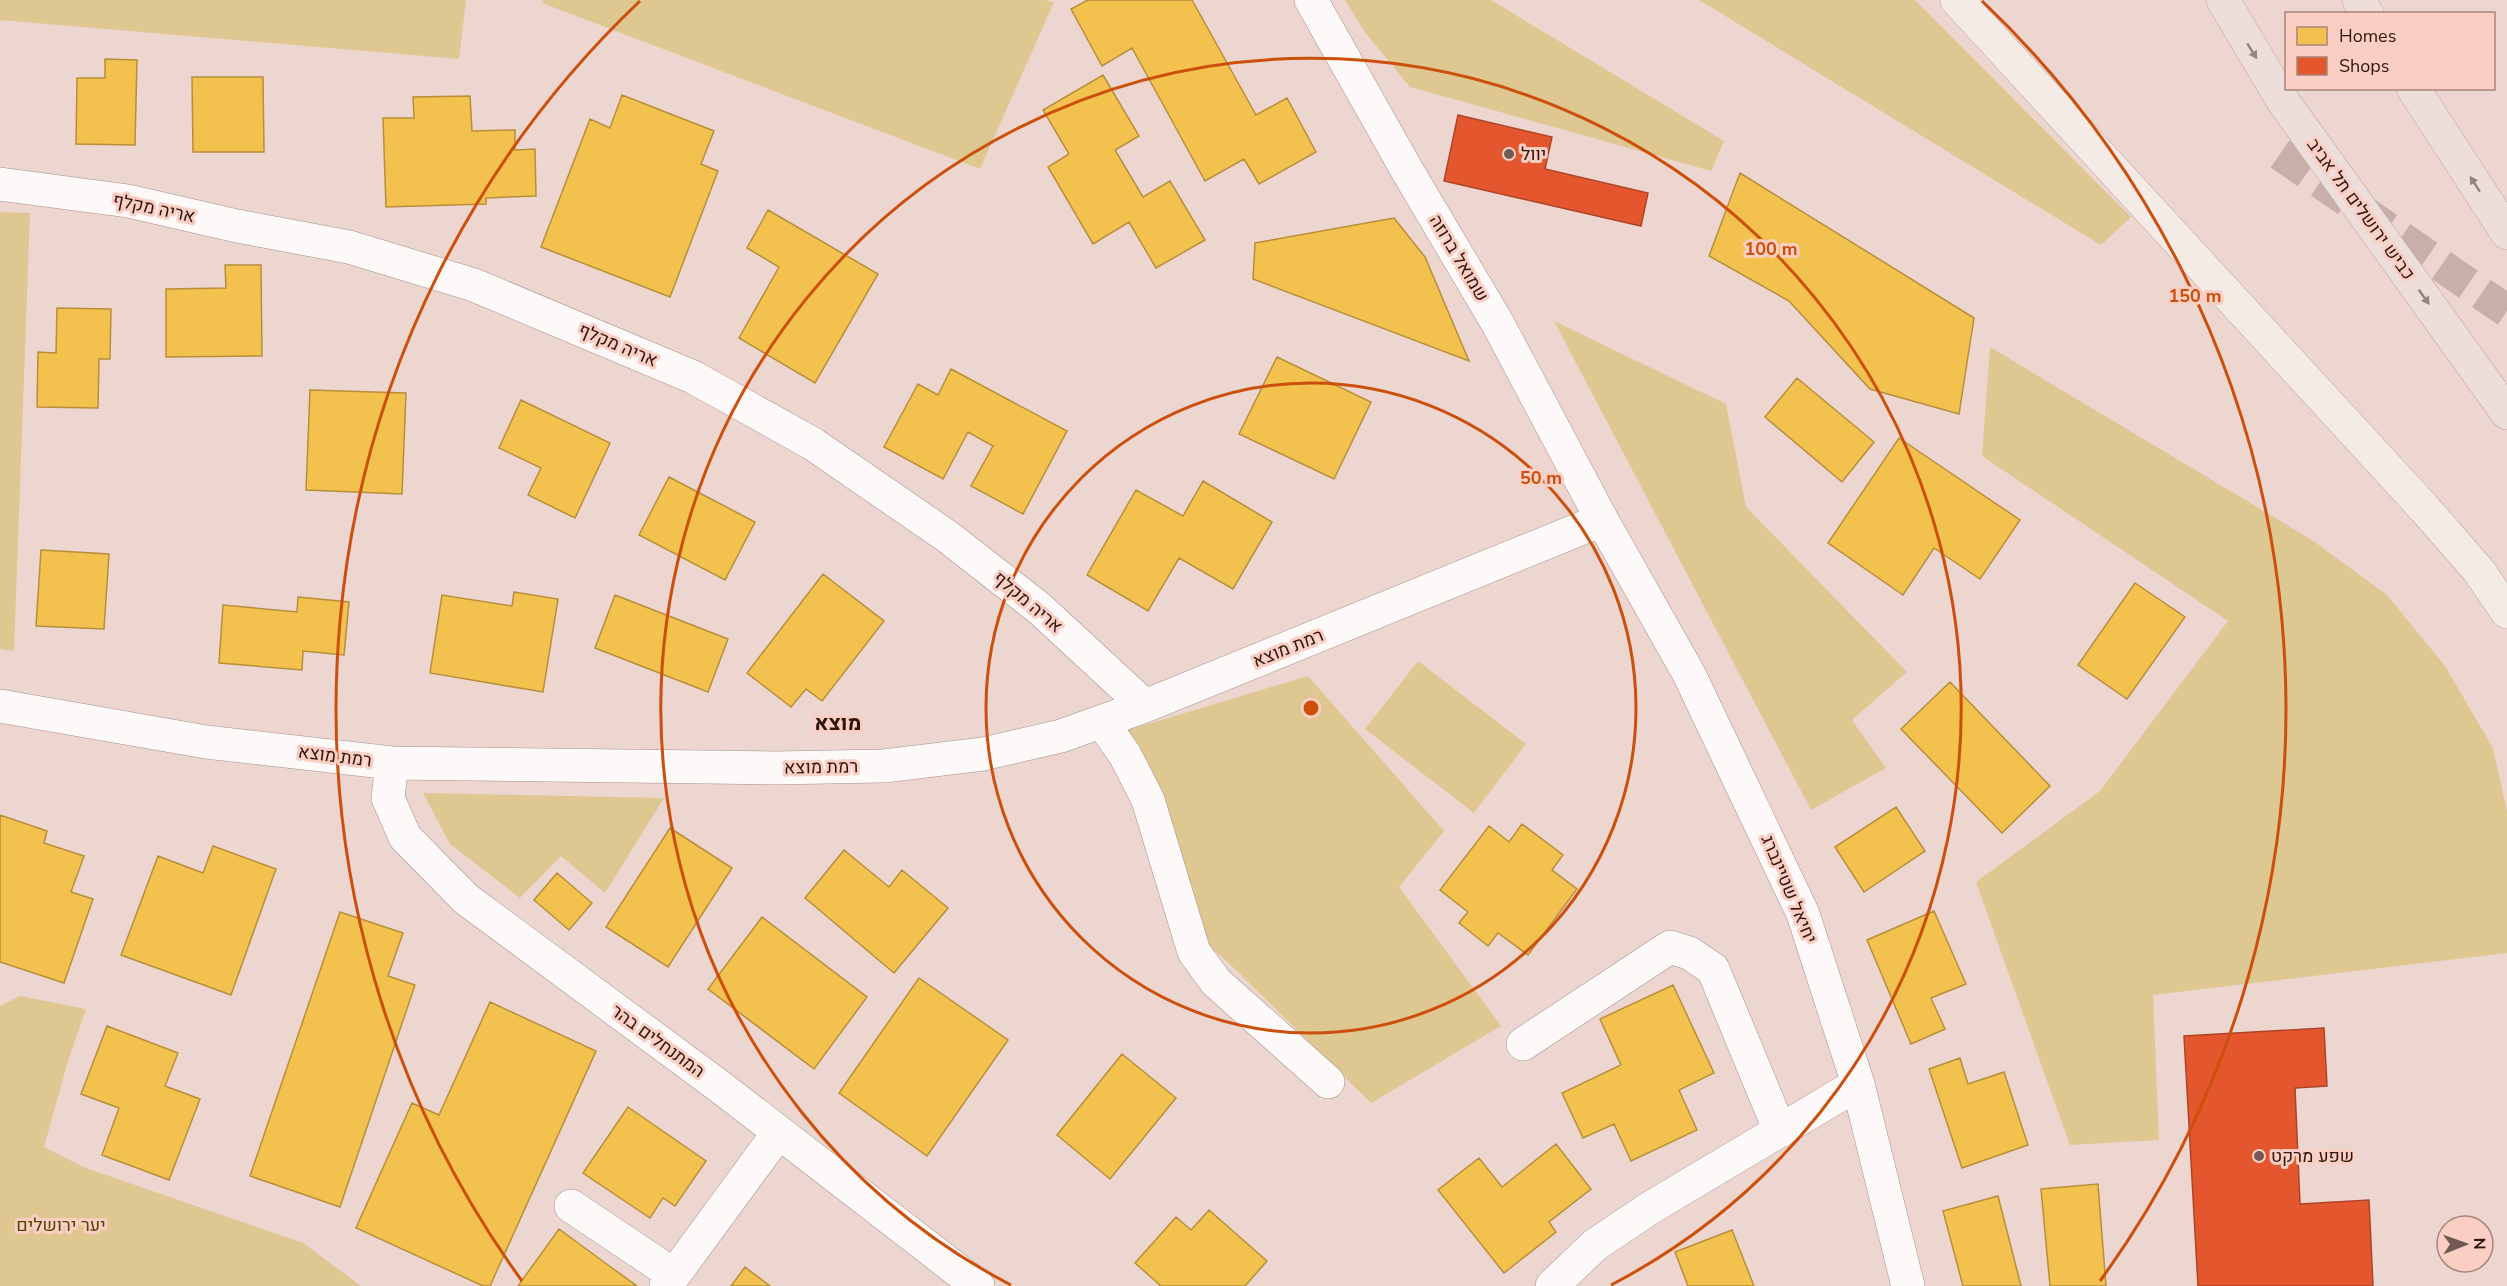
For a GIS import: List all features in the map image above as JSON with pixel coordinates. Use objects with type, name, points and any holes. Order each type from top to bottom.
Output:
[{"type":"highway","name":"כביש ירושלים תל אביב","points":[[2223,0],[2283,101],[2507,413]]},
{"type":"highway","points":[[2414,90],[2507,233]]},
{"type":"main road","points":[[1957,0],[2424,508],[2479,571],[2507,612]]},
{"type":"street","name":"שמואל ברוזה","points":[[1311,0],[1402,162],[1498,324],[1602,520]]},
{"type":"street","name":"אריה מקלף","points":[[0,184],[128,201],[237,226],[349,247],[474,285],[693,377],[813,444],[948,537],[1039,608],[1144,706]]},
{"type":"street","name":"רמת מוצא","points":[[0,706],[206,742],[392,763],[775,768],[884,766],[982,754],[1061,736],[1102,722],[1602,520]]},
{"type":"street","name":"יחיאל שטיינברג","points":[[1602,520],[1689,674],[1803,914],[1858,1084],[1908,1286]]},
{"type":"street","points":[[1102,722],[1125,755],[1148,800],[1194,952],[1216,982],[1328,1082]]},
{"type":"street","name":"המתנחלים בהר","points":[[392,763],[388,798],[405,837],[465,899],[779,1132],[978,1286]]},
{"type":"street","points":[[1523,1044],[1670,947],[1689,953],[1713,969],[1779,1131]]},
{"type":"street","points":[[1552,1286],[1595,1245],[1650,1208],[1858,1084]]},
{"type":"street","points":[[571,1206],[670,1280],[779,1132]]},
{"type":"green space","points":[[0,0],[466,0],[459,59],[0,20]]},
{"type":"green space","points":[[543,0],[1045,0],[1054,2],[980,169],[542,3]]},
{"type":"green space","points":[[1345,0],[1491,0],[1724,141],[1711,171],[1410,87],[1364,31]]},
{"type":"green space","points":[[1699,0],[1915,0],[2131,217],[2101,245]]},
{"type":"green space","points":[[0,212],[30,213],[14,651],[0,649]]},
{"type":"green space","points":[[1554,321],[1726,404],[1746,507],[1907,672],[1852,720],[1886,768],[1811,810]]},
{"type":"green space","points":[[1990,347],[2312,540],[2387,595],[2445,666],[2493,748],[2507,811],[2507,953],[2153,995],[2159,1140],[2070,1145],[1976,882],[2100,791],[2228,621],[1982,456]]},
{"type":"green space","points":[[1418,661],[1526,744],[1474,813],[1365,729]]},
{"type":"green space","points":[[1308,676],[1444,831],[1399,887],[1501,1026],[1371,1103],[1208,945],[1128,730]]},
{"type":"green space","points":[[423,793],[664,798],[605,893],[561,856],[520,898],[450,844]]},
{"type":"green space","name":"יער ירושלים","points":[[20,996],[86,1009],[68,1061],[44,1147],[83,1167],[303,1243],[361,1286],[0,1286],[0,1006]]},
{"type":"building: Homes","points":[[1088,0],[1192,0],[1256,115],[1287,98],[1316,152],[1259,184],[1244,159],[1205,181],[1132,48],[1102,66],[1071,9]]},
{"type":"building: Homes","points":[[105,59],[137,60],[135,145],[76,144],[77,78],[105,78]]},
{"type":"building: Homes","points":[[1103,75],[1139,136],[1115,150],[1143,197],[1170,181],[1205,240],[1156,268],[1129,222],[1093,244],[1048,167],[1069,154],[1043,110]]},
{"type":"building: Homes","points":[[192,77],[263,77],[264,152],[193,152]]},
{"type":"building: Homes","points":[[622,95],[714,131],[701,164],[718,171],[670,297],[541,247],[590,119],[610,128]]},
{"type":"building: Homes","points":[[470,96],[472,131],[515,130],[515,150],[535,149],[536,196],[486,198],[486,204],[386,207],[383,118],[414,118],[413,97]]},
{"type":"building: Homes","points":[[1740,173],[1974,318],[1959,414],[1870,389],[1789,301],[1709,256]]},
{"type":"building: Homes","points":[[768,210],[878,274],[815,383],[739,338],[779,267],[747,248]]},
{"type":"building: Homes","points":[[1394,218],[1425,257],[1469,361],[1253,279],[1255,243]]},
{"type":"building: Homes","points":[[225,265],[261,265],[262,356],[166,357],[166,289],[226,288]]},
{"type":"building: Homes","points":[[57,308],[111,309],[110,359],[99,359],[98,408],[37,407],[38,352],[56,353]]},
{"type":"building: Homes","points":[[1277,357],[1371,402],[1334,479],[1239,434]]},
{"type":"building: Homes","points":[[951,369],[1067,431],[1023,514],[971,486],[993,446],[968,432],[943,479],[884,447],[918,384],[938,395]]},
{"type":"building: Homes","points":[[1797,378],[1874,442],[1842,482],[1765,417]]},
{"type":"building: Homes","points":[[310,390],[406,393],[402,494],[306,490]]},
{"type":"building: Homes","points":[[521,400],[610,443],[575,518],[528,495],[541,468],[499,448]]},
{"type":"building: Homes","points":[[1899,438],[2020,520],[1980,579],[1934,548],[1903,595],[1828,543]]},
{"type":"building: Homes","points":[[669,477],[755,522],[725,580],[639,535]]},
{"type":"building: Homes","points":[[1203,481],[1272,522],[1233,589],[1179,558],[1148,611],[1087,575],[1136,490],[1183,516]]},
{"type":"building: Homes","points":[[41,550],[109,554],[104,629],[36,626]]},
{"type":"building: Homes","points":[[823,574],[884,621],[822,701],[806,689],[791,707],[747,673]]},
{"type":"building: Homes","points":[[2135,583],[2185,617],[2127,699],[2078,665]]},
{"type":"building: Homes","points":[[514,592],[558,599],[543,692],[430,673],[442,595],[512,606]]},
{"type":"building: Homes","points":[[615,595],[728,639],[708,692],[595,648]]},
{"type":"building: Homes","points":[[298,597],[349,602],[344,655],[303,651],[302,670],[219,663],[223,605],[297,612]]},
{"type":"building: Homes","points":[[1950,682],[2050,786],[2002,833],[1901,729]]},
{"type":"building: Homes","points":[[1896,807],[1925,851],[1864,892],[1835,847]]},
{"type":"building: Homes","points":[[0,815],[47,831],[44,843],[84,856],[71,892],[93,899],[64,983],[0,962]]},
{"type":"building: Homes","points":[[1522,824],[1563,855],[1552,870],[1577,889],[1528,955],[1498,933],[1488,946],[1459,923],[1468,912],[1440,890],[1489,826],[1509,842]]},
{"type":"building: Homes","points":[[670,828],[732,868],[668,967],[606,927]]},
{"type":"building: Homes","points":[[213,846],[276,869],[231,995],[121,955],[158,856],[203,873]]},
{"type":"building: Homes","points":[[844,850],[889,887],[902,870],[948,908],[894,973],[805,898]]},
{"type":"building: Homes","points":[[557,873],[592,903],[569,930],[534,900]]},
{"type":"building: Homes","points":[[1934,911],[1966,984],[1931,998],[1945,1029],[1911,1044],[1867,940]]},
{"type":"building: Homes","points":[[340,912],[403,933],[388,976],[415,985],[340,1207],[250,1176]]},
{"type":"building: Homes","points":[[762,917],[867,997],[814,1069],[708,989]]},
{"type":"building: Homes","points":[[919,978],[1008,1040],[927,1156],[839,1093]]},
{"type":"building: Homes","points":[[1673,985],[1714,1073],[1679,1090],[1697,1130],[1631,1161],[1614,1124],[1583,1138],[1562,1093],[1621,1065],[1600,1019]]},
{"type":"building: Homes","points":[[490,1002],[596,1051],[490,1286],[483,1286],[356,1228],[412,1103],[439,1115]]},
{"type":"building: Homes","points":[[107,1026],[178,1053],[165,1086],[200,1099],[169,1180],[102,1155],[119,1108],[81,1094]]},
{"type":"building: Homes","points":[[1122,1054],[1176,1098],[1110,1179],[1057,1135]]},
{"type":"building: Homes","points":[[1960,1058],[1968,1084],[2004,1072],[2028,1145],[1962,1168],[1929,1069]]},
{"type":"building: Homes","points":[[628,1107],[706,1161],[675,1206],[663,1198],[650,1218],[583,1173]]},
{"type":"building: Homes","points":[[1556,1144],[1591,1189],[1549,1222],[1556,1232],[1504,1273],[1438,1190],[1479,1158],[1502,1187]]},
{"type":"building: Homes","points":[[2098,1184],[2106,1286],[2050,1286],[2041,1189]]},
{"type":"building: Homes","points":[[1998,1196],[2021,1286],[1963,1286],[1943,1211]]},
{"type":"building: Homes","points":[[1209,1210],[1267,1261],[1245,1286],[1161,1286],[1135,1263],[1176,1217],[1191,1230]]},
{"type":"building: Homes","points":[[559,1229],[608,1265],[637,1286],[518,1286]]},
{"type":"building: Homes","points":[[1732,1230],[1754,1286],[1688,1286],[1675,1252]]},
{"type":"building: Homes","points":[[745,1267],[770,1286],[731,1286]]},
{"type":"building: Shops","points":[[1458,115],[1552,137],[1545,169],[1648,193],[1641,226],[1444,181]]},
{"type":"building: Shops","points":[[2324,1028],[2327,1086],[2295,1088],[2300,1204],[2369,1200],[2373,1286],[2198,1286],[2184,1036]]},
{"type":"tunnel","points":[[2280,154],[2507,311]]},
{"type":"place","name":"יוול","points":[[1509,154]]},
{"type":"place","name":"שפע מרקט","points":[[2259,1156]]},
{"type":"district","name":"מוצא","points":[[838,723]]}]
